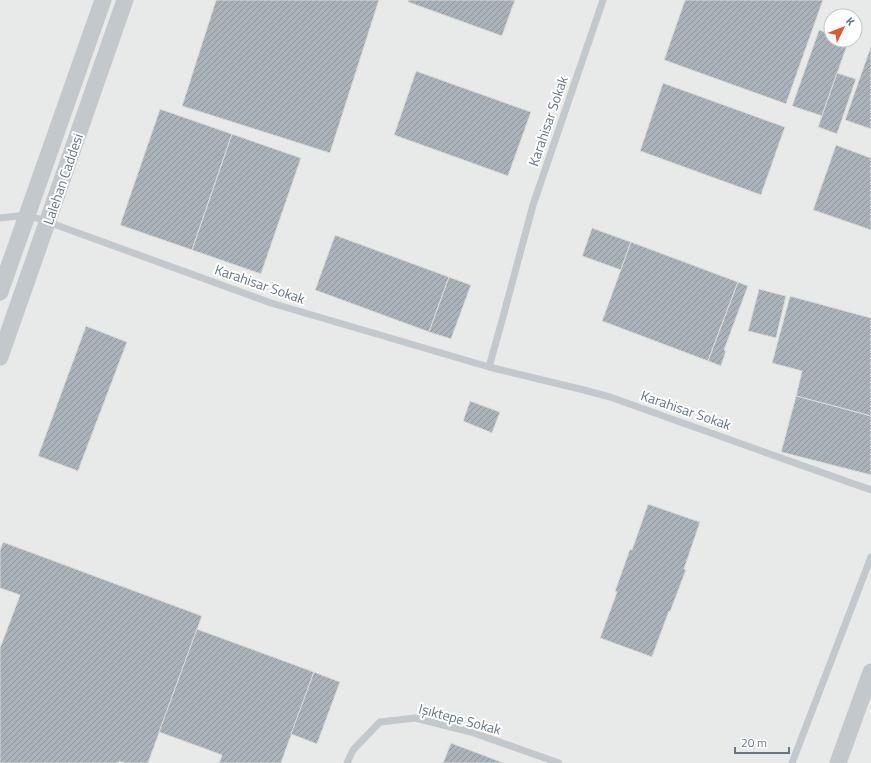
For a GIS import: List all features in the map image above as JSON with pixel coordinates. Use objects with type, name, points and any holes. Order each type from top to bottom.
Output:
[{"type":"street","name":"Lalehan Caddesi","points":[[0,292],[103,0]]},
{"type":"street","name":"Lalehan Caddesi","points":[[0,357],[126,0]]},
{"type":"street","points":[[838,763],[871,672]]},
{"type":"lane","name":"Karahisar Sokak","points":[[489,367],[533,205],[603,0]]},
{"type":"lane","points":[[0,218],[27,215]]},
{"type":"lane","name":"Karahisar Sokak","points":[[27,215],[271,302],[489,367],[584,390],[610,398],[871,490]]},
{"type":"lane","points":[[792,763],[871,557]]},
{"type":"lane","name":"Işıktepe Sokak","points":[[347,763],[353,750],[380,722],[415,718],[470,732],[559,763]]},
{"type":"shaded area","points":[[0,0],[871,0],[871,763],[0,763]]},
{"type":"building","points":[[216,0],[379,0],[330,153],[182,106]]},
{"type":"building","points":[[408,0],[515,0],[502,36],[408,2]]},
{"type":"building","points":[[685,0],[823,0],[786,104],[664,60]]},
{"type":"building","points":[[819,30],[823,31],[823,48],[846,48],[822,116],[792,106]]},
{"type":"building","points":[[871,46],[871,129],[845,120]]},
{"type":"building","points":[[416,71],[531,112],[508,176],[394,135]]},
{"type":"building","points":[[837,73],[856,79],[837,134],[818,127]]},
{"type":"building","points":[[663,83],[785,127],[761,195],[640,151]]},
{"type":"building","points":[[160,109],[232,134],[192,250],[120,225]]},
{"type":"building","points":[[232,134],[301,158],[261,274],[192,250]]},
{"type":"building","points":[[836,145],[871,158],[871,230],[813,210]]},
{"type":"building","points":[[592,228],[631,242],[621,270],[582,256]]},
{"type":"building","points":[[335,235],[449,277],[429,332],[315,290]]},
{"type":"building","points":[[631,242],[738,282],[708,361],[602,321]]},
{"type":"building","points":[[449,277],[471,285],[451,339],[429,332]]},
{"type":"building","points":[[738,282],[748,286],[724,350],[726,351],[721,366],[708,361]]},
{"type":"building","points":[[759,289],[786,296],[776,338],[748,331]]},
{"type":"building","points":[[790,296],[871,318],[871,416],[796,396],[802,371],[772,363]]},
{"type":"building","points":[[86,326],[127,342],[78,471],[38,456]]},
{"type":"building","points":[[796,396],[871,416],[871,475],[781,452]]},
{"type":"building","points":[[470,401],[500,412],[492,433],[463,421]]},
{"type":"building","points":[[648,504],[700,522],[684,569],[686,570],[652,657],[600,638],[617,592],[615,591],[630,549],[632,550]]},
{"type":"building","points":[[3,542],[202,616],[148,763],[124,763],[119,761],[119,763],[0,763],[0,648],[20,595],[0,588],[0,550]]},
{"type":"building","points":[[197,629],[314,672],[281,763],[219,763],[222,755],[159,732]]},
{"type":"building","points":[[314,672],[340,682],[317,744],[291,734]]},
{"type":"building","points":[[451,743],[504,763],[443,763]]}]
